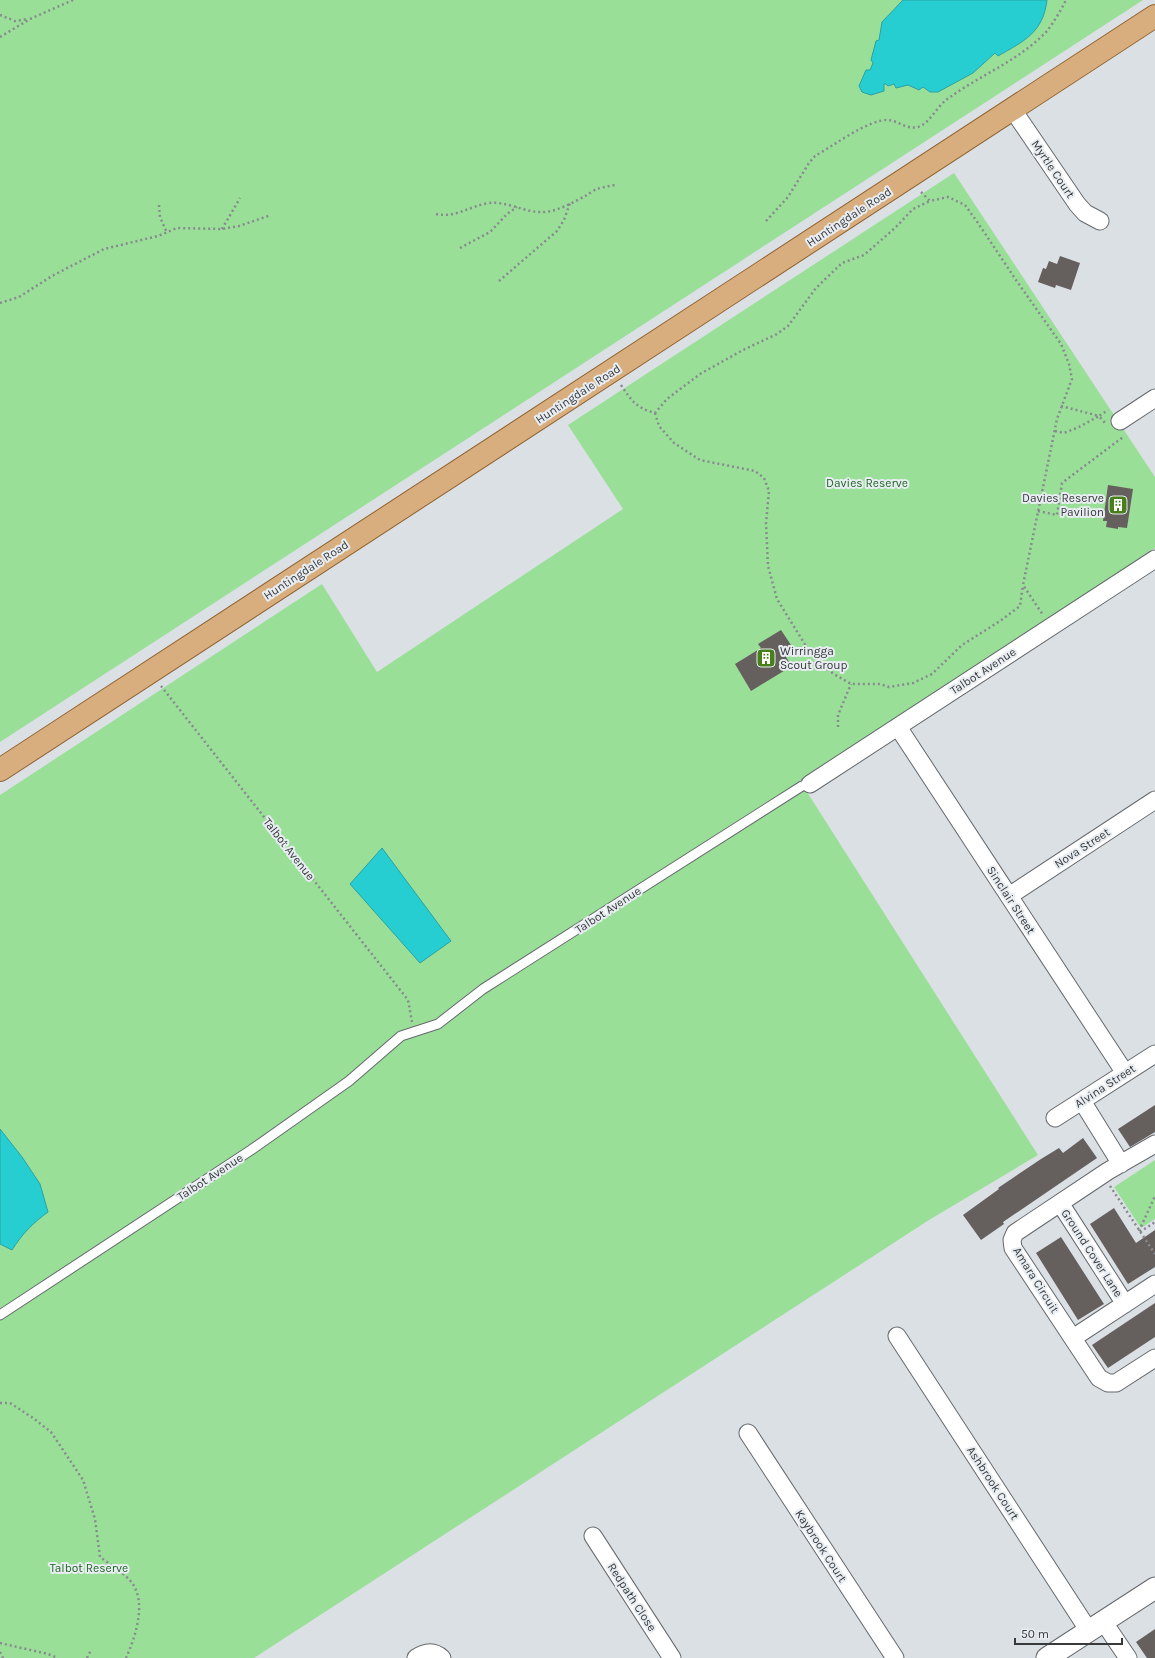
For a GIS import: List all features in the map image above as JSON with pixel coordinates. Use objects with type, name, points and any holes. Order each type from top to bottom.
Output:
[{"type":"main road","name":"Huntingdale Road","points":[[0,770],[612,372],[1155,16]]},
{"type":"street","name":"Myrtle Court","points":[[1013,110],[1077,204],[1085,213],[1100,221]]},
{"type":"street","points":[[1120,421],[1155,398]]},
{"type":"street","name":"Talbot Avenue","points":[[806,784],[898,727],[1155,559]]},
{"type":"street","name":"Sinclair Street","points":[[898,727],[1125,1073]]},
{"type":"street","name":"Nova Street","points":[[1009,896],[1155,800]]},
{"type":"street","name":"Alvina Street","points":[[1055,1118],[1155,1054]]},
{"type":"street","points":[[1082,1101],[1121,1164]]},
{"type":"street","name":"Amara Circuit","points":[[1155,1144],[1121,1164],[1015,1233],[1012,1240],[1013,1248],[1099,1378],[1108,1383],[1116,1383],[1155,1358]]},
{"type":"street","name":"Ground Cover Lane","points":[[1060,1203],[1125,1304]]},
{"type":"street","points":[[1073,1338],[1155,1284]]},
{"type":"street","name":"Ashbrook Court","points":[[897,1336],[1096,1626],[1128,1658]]},
{"type":"street","name":"Kaybrook Court","points":[[748,1433],[895,1658]]},
{"type":"street","name":"Redpath Close","points":[[593,1536],[672,1658]]},
{"type":"street","points":[[1047,1658],[1155,1588]]},
{"type":"street","points":[[416,1658],[429,1652],[437,1654],[442,1658]]},
{"type":"lane","name":"Talbot Avenue","points":[[0,1315],[251,1150],[349,1081],[401,1036],[438,1024],[483,989],[806,784]]},
{"type":"path","points":[[0,37],[30,19],[73,0]]},
{"type":"path","points":[[766,221],[788,197],[808,163],[815,156],[870,124],[889,120],[910,127],[918,127],[926,123],[935,110],[953,95],[1034,43],[1047,30],[1066,0]]},
{"type":"path","points":[[0,15],[15,21],[30,19]]},
{"type":"path","points":[[436,214],[445,216],[456,214],[476,206],[489,203],[500,203],[540,212],[551,211],[597,189],[615,185]]},
{"type":"path","points":[[922,192],[930,201]]},
{"type":"path","points":[[948,197],[965,205],[978,223],[1060,344],[1069,364],[1072,379],[1061,406],[1055,432],[1023,585],[1020,606],[1000,621],[962,645],[932,674],[913,684],[889,687],[880,684],[851,684],[818,662],[809,651],[777,599],[768,566],[766,523],[768,490],[764,478],[755,471],[700,460],[674,444],[659,426],[655,413],[667,399],[700,374],[743,350],[777,334],[788,326],[816,288],[842,263],[864,256],[895,228],[913,209],[930,201],[948,197]]},
{"type":"path","points":[[222,229],[240,198]]},
{"type":"path","points":[[499,281],[557,231],[564,220],[570,203]]},
{"type":"path","points":[[159,205],[160,217],[167,233]]},
{"type":"path","points":[[460,248],[490,232],[507,214],[517,207]]},
{"type":"path","points":[[0,303],[20,297],[52,276],[104,249],[136,242],[167,233],[178,228],[222,229],[239,226],[271,215]]},
{"type":"path","points":[[612,372],[631,401],[643,410],[655,413]]},
{"type":"path","points":[[1061,406],[1099,416]]},
{"type":"path","points":[[1038,511],[1057,515],[1062,483],[1127,434],[1111,408],[1079,427],[1064,433],[1055,432]]},
{"type":"path","points":[[1023,585],[1051,627]]},
{"type":"path","name":"Talbot Avenue","points":[[149,672],[408,1000],[414,1032]]},
{"type":"path","points":[[838,727],[838,715],[851,684]]},
{"type":"path","points":[[1110,1186],[1155,1254]]},
{"type":"path","points":[[1140,1231],[1155,1196]]},
{"type":"path","points":[[1151,1204],[1155,1205]]},
{"type":"path","points":[[1140,1231],[1155,1222]]},
{"type":"path","points":[[0,1403],[10,1404],[33,1418],[50,1432],[84,1480],[95,1519],[100,1557],[132,1582],[138,1596],[138,1625],[126,1658]]},
{"type":"path","points":[[0,1643],[48,1654],[58,1658]]},
{"type":"path","points":[[87,1658],[91,1650]]},
{"type":"path","points":[[0,1652],[3,1658]]},
{"type":"path","points":[[48,1654],[51,1658]]},
{"type":"green space","points":[[0,0],[1143,0],[0,742]]},
{"type":"green space","points":[[954,173],[1155,477],[1155,548],[800,781],[1038,1155],[929,1220],[254,1658],[0,1658],[0,795],[322,584],[377,672],[623,509],[568,425]]},
{"type":"green space","points":[[1155,1160],[1155,1219],[1141,1228],[1114,1187]]},
{"type":"water","points":[[903,0],[1047,0],[1041,21],[1031,35],[1016,46],[998,56],[995,53],[973,73],[938,92],[930,92],[923,87],[919,90],[908,85],[896,88],[894,84],[888,86],[884,84],[884,91],[871,95],[862,92],[859,86],[866,70],[870,70],[873,63],[871,60],[876,41],[879,40],[882,22]]},
{"type":"water","points":[[382,848],[451,941],[420,963],[350,884]]},
{"type":"water","points":[[0,1129],[22,1157],[40,1184],[48,1212],[28,1229],[12,1250],[0,1244]]},
{"type":"building","points":[[1060,256],[1080,263],[1071,290],[1056,285],[1055,288],[1038,282],[1043,268],[1046,269],[1049,261],[1057,264]]},
{"type":"building","name":"Davies Reserve Pavilion","points":[[1108,485],[1133,489],[1127,528],[1118,527],[1118,529],[1106,527],[1107,521],[1103,521]]},
{"type":"building","name":"Wirringga Scout Group","points":[[781,630],[791,645],[782,651],[792,666],[751,691],[735,664],[761,648],[758,644]]},
{"type":"building","points":[[1155,1105],[1155,1132],[1130,1147],[1118,1129]]},
{"type":"building","points":[[1083,1138],[1097,1158],[1003,1222],[1004,1224],[981,1240],[963,1215],[999,1189],[998,1188],[1041,1159],[1059,1148],[1063,1153]]},
{"type":"building","points":[[1114,1208],[1136,1243],[1155,1230],[1155,1267],[1128,1284],[1090,1224]]},
{"type":"building","points":[[1061,1237],[1104,1304],[1078,1320],[1036,1253]]},
{"type":"building","points":[[1155,1303],[1155,1337],[1108,1368],[1092,1345]]},
{"type":"building","points":[[1155,1629],[1155,1658],[1147,1658],[1136,1642]]},
{"type":"place","name":"Davies Reserve Pavilion","points":[[1118,505]]},
{"type":"place","name":"Wirringga Scout Group","points":[[766,658]]},
{"type":"park label","name":"Davies Reserve","points":[[867,483]]},
{"type":"park label","name":"Talbot Reserve","points":[[89,1568]]}]
